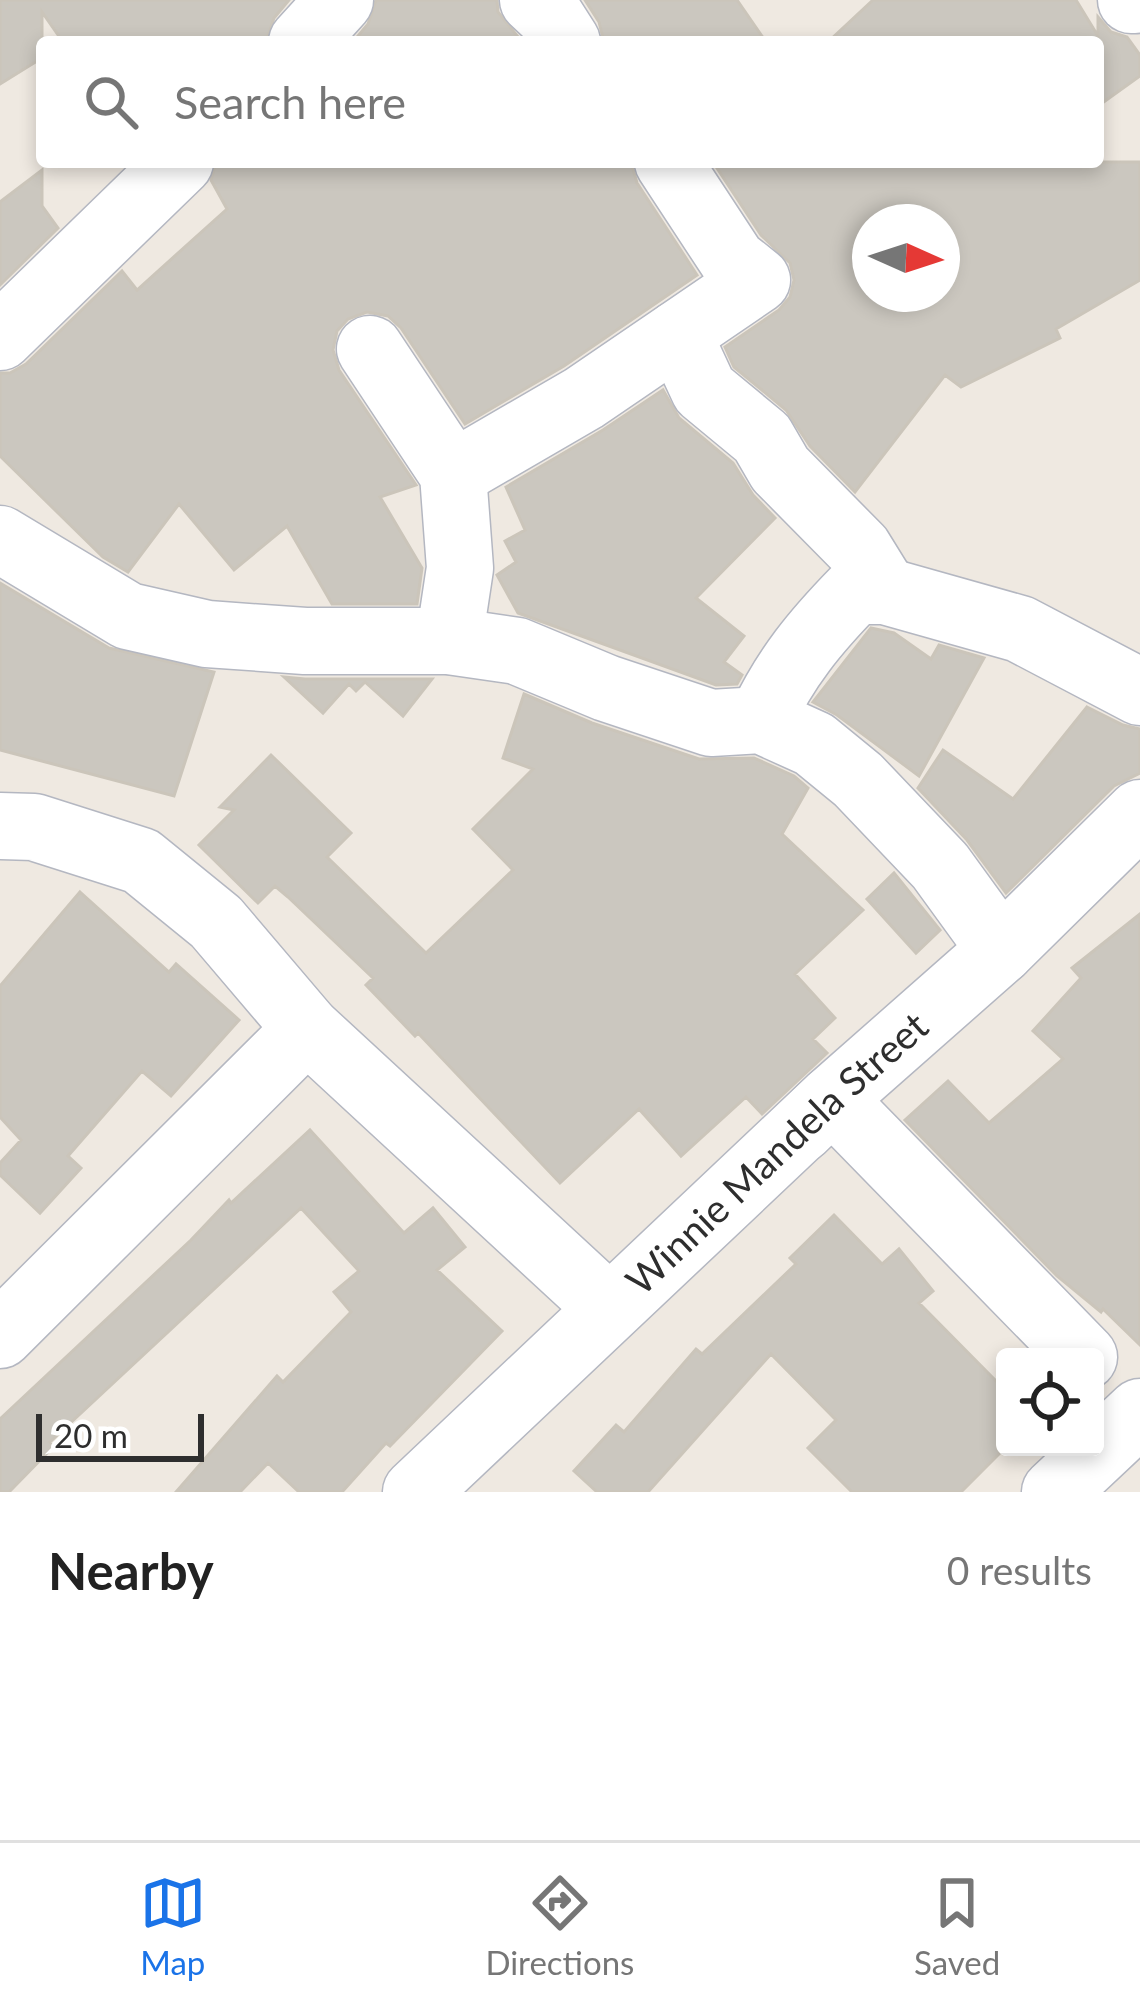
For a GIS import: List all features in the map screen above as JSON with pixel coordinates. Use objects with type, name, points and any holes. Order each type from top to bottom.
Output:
[{"type":"street","points":[[307,36],[340,0]]},
{"type":"street","points":[[533,0],[562,36]]},
{"type":"street","points":[[0,337],[174,168]]},
{"type":"street","points":[[453,474],[584,398],[757,280],[734,261],[672,168]]},
{"type":"street","points":[[678,334],[704,390],[762,438],[780,469],[859,549],[885,591]]},
{"type":"street","points":[[370,350],[453,474],[460,568],[449,641]]},
{"type":"street","points":[[0,539],[128,616],[207,634],[305,641],[449,641],[517,651],[607,688],[711,722],[761,720],[814,744],[858,780],[940,866],[1001,950]]},
{"type":"street","points":[[761,720],[782,675],[855,591],[885,591],[1020,628],[1140,692]]},
{"type":"street","name":"Winnie Mandela Street","points":[[417,1492],[832,1099],[1001,950],[1140,813]]},
{"type":"street","points":[[0,826],[34,827],[141,861],[215,922],[307,1029],[609,1308]]},
{"type":"street","points":[[0,1335],[307,1029]]},
{"type":"street","points":[[417,1492],[832,1099],[1075,1348]]},
{"type":"street","points":[[1055,1492],[1140,1413],[1104,1377]]},
{"type":"building","points":[[0,0],[289,0],[274,18],[268,36],[59,36],[42,12],[36,62],[0,84]]},
{"type":"building","points":[[376,0],[497,0],[498,12],[517,36],[358,36]]},
{"type":"building","points":[[585,0],[737,0],[762,36],[602,36]]},
{"type":"building","points":[[873,0],[1076,0],[1098,36],[834,36]]},
{"type":"building","points":[[1098,17],[1111,32],[1127,37],[1140,55],[1140,76],[1104,102],[1104,36],[1098,36]]},
{"type":"building","points":[[1104,162],[1140,162],[1140,280],[1056,329],[1060,338],[961,387],[945,375],[855,492],[810,446],[786,410],[734,367],[725,347],[779,310],[790,297],[794,280],[790,263],[761,235],[717,168],[1104,168]]},
{"type":"building","points":[[214,168],[633,168],[637,183],[697,275],[564,366],[465,424],[401,328],[388,316],[367,312],[348,319],[337,331],[333,350],[339,370],[416,485],[380,497],[422,568],[417,604],[332,604],[287,526],[234,570],[179,504],[128,572],[103,557],[0,456],[0,373],[26,364],[122,271],[137,290],[227,209],[211,180]]},
{"type":"building","points":[[42,170],[42,206],[58,228],[0,285],[0,202]]},
{"type":"building","points":[[663,390],[679,418],[733,463],[775,518],[696,598],[744,636],[724,662],[742,675],[737,684],[716,685],[518,613],[497,575],[516,562],[505,541],[525,530],[506,487]]},
{"type":"building","points":[[0,583],[109,648],[214,672],[174,796],[0,750]]},
{"type":"building","points":[[871,628],[894,633],[931,659],[939,645],[984,658],[919,776],[813,702]]},
{"type":"building","points":[[284,677],[432,679],[403,716],[365,682],[356,691],[349,684],[323,713]]},
{"type":"building","points":[[524,694],[699,759],[754,758],[794,776],[808,788],[782,834],[863,910],[795,974],[835,1018],[813,1039],[827,1053],[762,1114],[746,1097],[681,1156],[639,1109],[560,1183],[366,985],[373,978],[288,897],[275,886],[258,903],[199,845],[234,810],[220,807],[271,755],[351,833],[327,857],[426,953],[513,870],[473,829],[533,769],[503,758]]},
{"type":"building","points":[[1087,707],[1140,729],[1140,773],[1114,786],[1006,893],[967,840],[918,788],[943,750],[1013,799]]},
{"type":"building","points":[[894,873],[940,930],[916,953],[867,899]]},
{"type":"building","points":[[80,892],[169,972],[176,964],[239,1020],[171,1096],[142,1071],[68,1156],[81,1168],[40,1213],[0,1175],[0,1163],[21,1140],[0,1117],[0,986]]},
{"type":"building","points":[[1140,914],[1140,1345],[1103,1309],[1101,1312],[1057,1276],[905,1120],[948,1081],[989,1123],[1063,1059],[1033,1031],[1081,978],[1072,968]]},
{"type":"building","points":[[310,1130],[404,1233],[433,1208],[465,1247],[437,1270],[502,1331],[342,1492],[299,1492],[268,1463],[240,1492],[176,1492],[277,1376],[283,1382],[351,1312],[334,1292],[359,1271],[301,1208],[50,1442],[54,1446],[9,1492],[0,1492],[0,1419],[229,1200],[231,1203]]},
{"type":"building","points":[[834,1215],[882,1264],[899,1249],[933,1291],[919,1303],[996,1381],[997,1456],[961,1492],[852,1492],[808,1448],[836,1420],[771,1354],[648,1492],[597,1492],[574,1471],[616,1425],[624,1432],[696,1349],[702,1354],[796,1264],[790,1258]]}]
